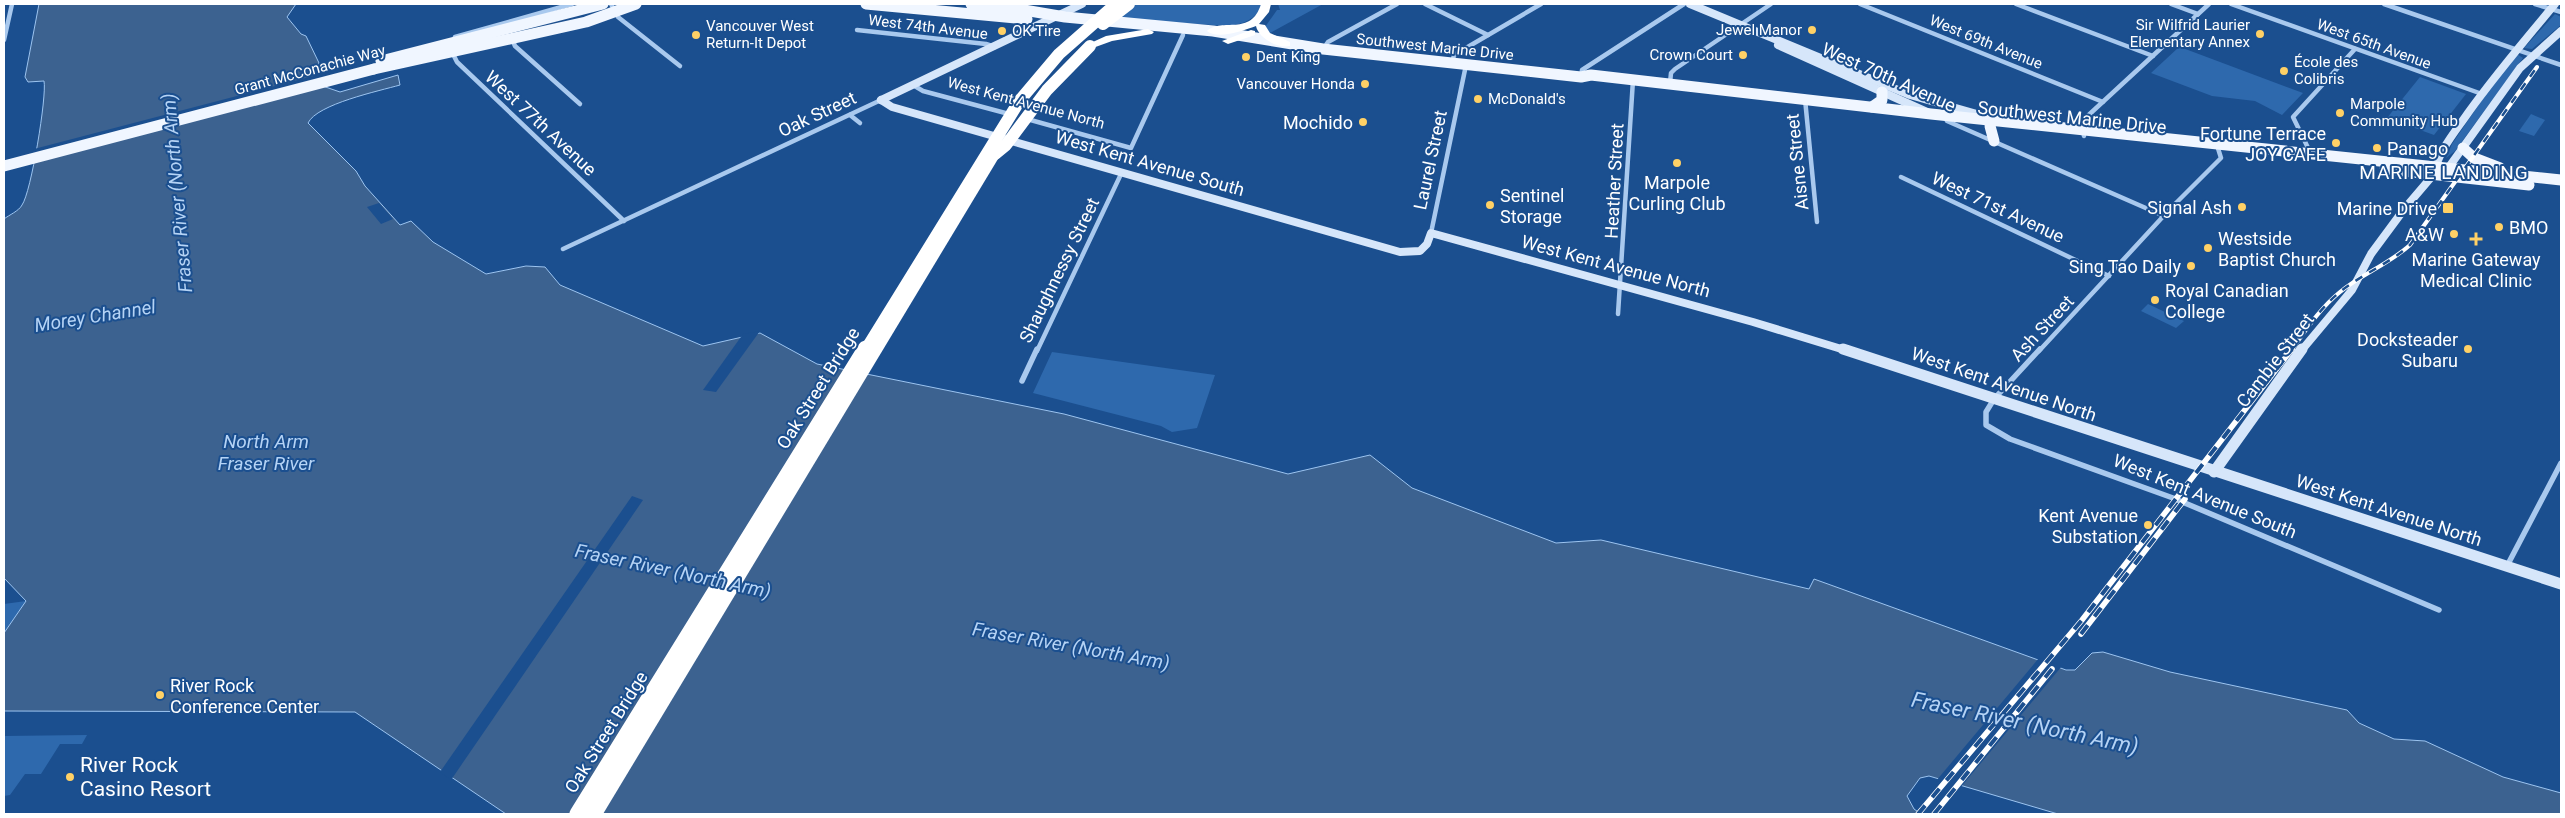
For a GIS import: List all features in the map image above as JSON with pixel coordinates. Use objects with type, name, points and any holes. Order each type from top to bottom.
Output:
[{"type":"highway","name":"Oak Street Bridge","points":[[578,814],[1020,100],[1059,54],[1118,4]]},
{"type":"highway","name":"Oak Street Bridge","points":[[593,814],[994,154],[1028,102],[1066,56],[1129,4]]},
{"type":"highway","points":[[1213,31],[1250,25],[1264,13],[1266,4]]},
{"type":"highway","points":[[1228,40],[1244,36],[1261,27],[1272,13],[1275,4]]},
{"type":"highway","points":[[1261,27],[1266,36],[1286,44]]},
{"type":"highway","points":[[994,154],[1011,139],[1064,71],[1090,46],[1110,38],[1148,32]]},
{"type":"main road","points":[[465,39],[583,4]]},
{"type":"main road","name":"Grant McConachie Way","points":[[4,160],[603,4]]},
{"type":"main road","name":"Grant McConachie Way","points":[[4,166],[623,4]]},
{"type":"main road","points":[[374,69],[386,68],[568,26],[636,4]]},
{"type":"main road","name":"Southwest Marine Drive","points":[[866,4],[1004,16],[1268,46],[1286,44]]},
{"type":"main road","points":[[921,4],[1004,16]]},
{"type":"main road","points":[[971,4],[1012,8]]},
{"type":"main road","name":"Southwest Marine Drive","points":[[1002,4],[1012,8],[1058,16],[1213,31],[1323,49],[1581,77],[1590,82],[1670,84],[1990,126],[2084,132]]},
{"type":"main road","name":"Southwest Marine Drive","points":[[1633,83],[1805,102],[1872,106],[2084,132],[2434,170],[2448,167],[2561,180]]},
{"type":"main road","points":[[1872,106],[1882,100],[1882,92]]},
{"type":"main road","points":[[1990,126],[1991,135],[1994,140]]},
{"type":"main road","name":"Southwest Marine Drive","points":[[2218,147],[2310,152],[2561,188]]},
{"type":"main road","points":[[2463,148],[2477,159],[2524,176]]},
{"type":"street","points":[[4,40],[12,4]]},
{"type":"street","points":[[387,55],[572,4]]},
{"type":"street","points":[[611,4],[618,17],[680,66]]},
{"type":"street","name":"Oak Street","points":[[564,249],[995,47],[1082,4]]},
{"type":"street","points":[[1323,49],[1328,42],[1397,4]]},
{"type":"street","points":[[1425,4],[1488,35]]},
{"type":"street","points":[[1452,64],[1454,55],[1540,4]]},
{"type":"street","points":[[1581,77],[1582,70],[1684,4]]},
{"type":"street","name":"West 70th Avenue","points":[[1690,4],[1794,45],[1910,95],[1949,108],[2004,121]]},
{"type":"street","points":[[1670,84],[1671,73],[1675,69],[1771,4]]},
{"type":"street","name":"West 69th Avenue","points":[[1860,4],[2103,102]]},
{"type":"street","points":[[2016,4],[2153,56]]},
{"type":"street","points":[[2171,4],[2198,14]]},
{"type":"street","points":[[2084,132],[2082,122],[2209,4]]},
{"type":"street","name":"West 65th Avenue","points":[[2231,4],[2482,94]]},
{"type":"street","points":[[2384,4],[2561,65]]},
{"type":"street","points":[[2535,4],[2553,6],[2561,12]]},
{"type":"street","name":"Cambie Street","points":[[2214,472],[2299,353],[2330,319],[2352,290],[2384,236],[2434,170],[2446,144],[2482,94],[2515,50],[2553,6]]},
{"type":"street","points":[[505,22],[515,46],[580,104]]},
{"type":"street","name":"West 70th Avenue","points":[[1740,25],[1745,31],[2164,216]]},
{"type":"street","name":"West 74th Avenue","points":[[858,30],[986,44],[995,47]]},
{"type":"street","points":[[2448,167],[2520,68],[2561,31]]},
{"type":"street","name":"West Kent Avenue North","points":[[914,85],[923,91],[1131,148],[1183,35]]},
{"type":"street","name":"West 77th Avenue","points":[[446,39],[457,62],[624,221]]},
{"type":"street","points":[[2310,152],[2293,117],[2355,49]]},
{"type":"street","name":"Laurel Street","points":[[1412,253],[1424,248],[1431,233],[1466,65]]},
{"type":"street","name":"Heather Street","points":[[1618,314],[1622,286],[1633,83]]},
{"type":"street","name":"West Kent Avenue South","points":[[881,100],[892,106],[1400,252],[1412,253]]},
{"type":"street","name":"Aisne Street","points":[[1805,102],[1817,222]]},
{"type":"street","points":[[850,115],[860,123]]},
{"type":"street","name":"Ash Street","points":[[1994,399],[2164,216],[2221,158],[2218,147]]},
{"type":"street","name":"Shaughnessy Street","points":[[1022,380],[1122,172]]},
{"type":"street","name":"West 71st Avenue","points":[[1902,177],[2109,276]]},
{"type":"street","name":"West Kent Avenue North","points":[[1431,233],[1778,329],[2561,584]]},
{"type":"street","name":"West Kent Avenue South","points":[[1994,399],[1989,406],[1984,420],[1986,425],[1998,433],[2173,498],[2439,610]]},
{"type":"street","points":[[2506,566],[2561,463]]},
{"type":"shaded area","points":[[1135,4],[1263,5],[1257,14],[1249,20],[1228,26],[1121,19],[1126,9]]},
{"type":"shaded area","points":[[1278,4],[1323,4],[1268,34],[1265,27],[1277,10],[1280,10]]},
{"type":"shaded area","points":[[2555,14],[2561,17],[2561,25],[2532,49],[2524,48]]},
{"type":"shaded area","points":[[2179,47],[2303,93],[2282,115],[2255,101],[2212,96],[2151,73]]},
{"type":"shaded area","points":[[2517,54],[2523,58],[2455,151],[2446,158],[2452,144],[2497,78]]},
{"type":"shaded area","points":[[2420,77],[2466,94],[2434,135],[2387,118]]},
{"type":"shaded area","points":[[2531,114],[2545,120],[2534,136],[2519,131]]},
{"type":"shaded area","points":[[2148,304],[2184,321],[2176,328],[2141,311]]},
{"type":"shaded area","points":[[1052,352],[1215,375],[1197,428],[1172,432],[1161,426],[1033,393]]},
{"type":"shaded area","points":[[26,601],[4,633],[4,604]]},
{"type":"shaded area","points":[[87,735],[82,744],[60,744],[41,774],[25,774],[10,795],[4,796],[4,736]]},
{"type":"water","name":"North Arm Fraser River","points":[[39,4],[296,4],[287,17],[301,34],[306,36],[319,63],[311,82],[340,92],[398,75],[400,85],[336,104],[314,116],[308,123],[356,171],[365,186],[400,225],[411,221],[433,242],[486,274],[526,266],[545,267],[560,285],[703,346],[760,333],[817,364],[1064,414],[1288,474],[1370,455],[1412,488],[1556,543],[1601,540],[1809,589],[1814,579],[2066,670],[2075,670],[2092,653],[2103,652],[2170,672],[2347,710],[2359,723],[2394,739],[2425,741],[2503,777],[2561,793],[2561,814],[2058,814],[1929,776],[1920,778],[1907,796],[1914,809],[1921,814],[506,814],[355,712],[4,711],[4,633],[26,601],[4,578],[4,219],[19,209],[26,197],[38,144],[44,81],[28,82],[25,77]]},
{"type":"pier","points":[[317,75],[314,82],[30,163],[34,149]]},
{"type":"pier","points":[[379,203],[393,219],[381,224],[367,207]]},
{"type":"pier","points":[[760,331],[716,392],[703,390],[743,334]]},
{"type":"pier","points":[[632,496],[643,500],[451,780],[440,772]]},
{"type":"pier","points":[[2039,658],[2062,666],[1960,788],[1936,781]]},
{"type":"railway","points":[[2291,351],[2333,298],[2410,245],[2537,67]]},
{"type":"railway","points":[[1918,814],[2082,620],[2292,349]]},
{"type":"railway","points":[[2081,634],[2185,499]]},
{"type":"railway","points":[[1934,814],[2052,669]]},
{"type":"place","name":"Jewel Manor","points":[[1812,30]]},
{"type":"place","name":"OK Tire","points":[[1002,31]]},
{"type":"place","name":"Sir Wilfrid Laurier Elementary Annex","points":[[2260,34]]},
{"type":"place","name":"Vancouver West Return-It Depot","points":[[696,35]]},
{"type":"place","name":"Crown Court","points":[[1743,55]]},
{"type":"place","name":"Dent King","points":[[1246,57]]},
{"type":"place","name":"École des Colibris","points":[[2284,71]]},
{"type":"place","name":"Vancouver Honda","points":[[1365,84]]},
{"type":"place","name":"McDonald's","points":[[1478,99]]},
{"type":"place","name":"Marpole Community Hub","points":[[2340,113]]},
{"type":"place","name":"Mochido","points":[[1363,122]]},
{"type":"place","name":"Fortune Terrace JOY CAFE","points":[[2336,143]]},
{"type":"place","name":"Panago","points":[[2377,148]]},
{"type":"place","name":"Marpole Curling Club","points":[[1677,163]]},
{"type":"place","name":"Sentinel Storage","points":[[1490,205]]},
{"type":"place","name":"Signal Ash","points":[[2242,207]]},
{"type":"place","name":"Marine Drive","points":[[2448,208]]},
{"type":"place","name":"BMO","points":[[2499,227]]},
{"type":"place","name":"A&W","points":[[2454,234]]},
{"type":"place","name":"Marine Gateway Medical Clinic","points":[[2476,239]]},
{"type":"place","name":"Westside Baptist Church","points":[[2208,248]]},
{"type":"place","name":"Sing Tao Daily","points":[[2191,266]]},
{"type":"place","name":"Royal Canadian College","points":[[2155,300]]},
{"type":"place","name":"Docksteader Subaru","points":[[2468,349]]},
{"type":"place","name":"Kent Avenue Substation","points":[[2148,525]]},
{"type":"place","name":"River Rock Conference Center","points":[[160,695]]},
{"type":"place","name":"River Rock Casino Resort","points":[[70,777]]},
{"type":"district","name":"MARINE LANDING","points":[[2444,172]]},
{"type":"water label","name":"Fraser River (North Arm)","points":[[177,193]]},
{"type":"water label","name":"Morey Channel","points":[[95,316]]},
{"type":"water label","name":"Fraser River (North Arm)","points":[[673,571]]},
{"type":"water label","name":"Fraser River (North Arm)","points":[[1071,646]]},
{"type":"water label","name":"Fraser River (North Arm)","points":[[2025,723]]}]
